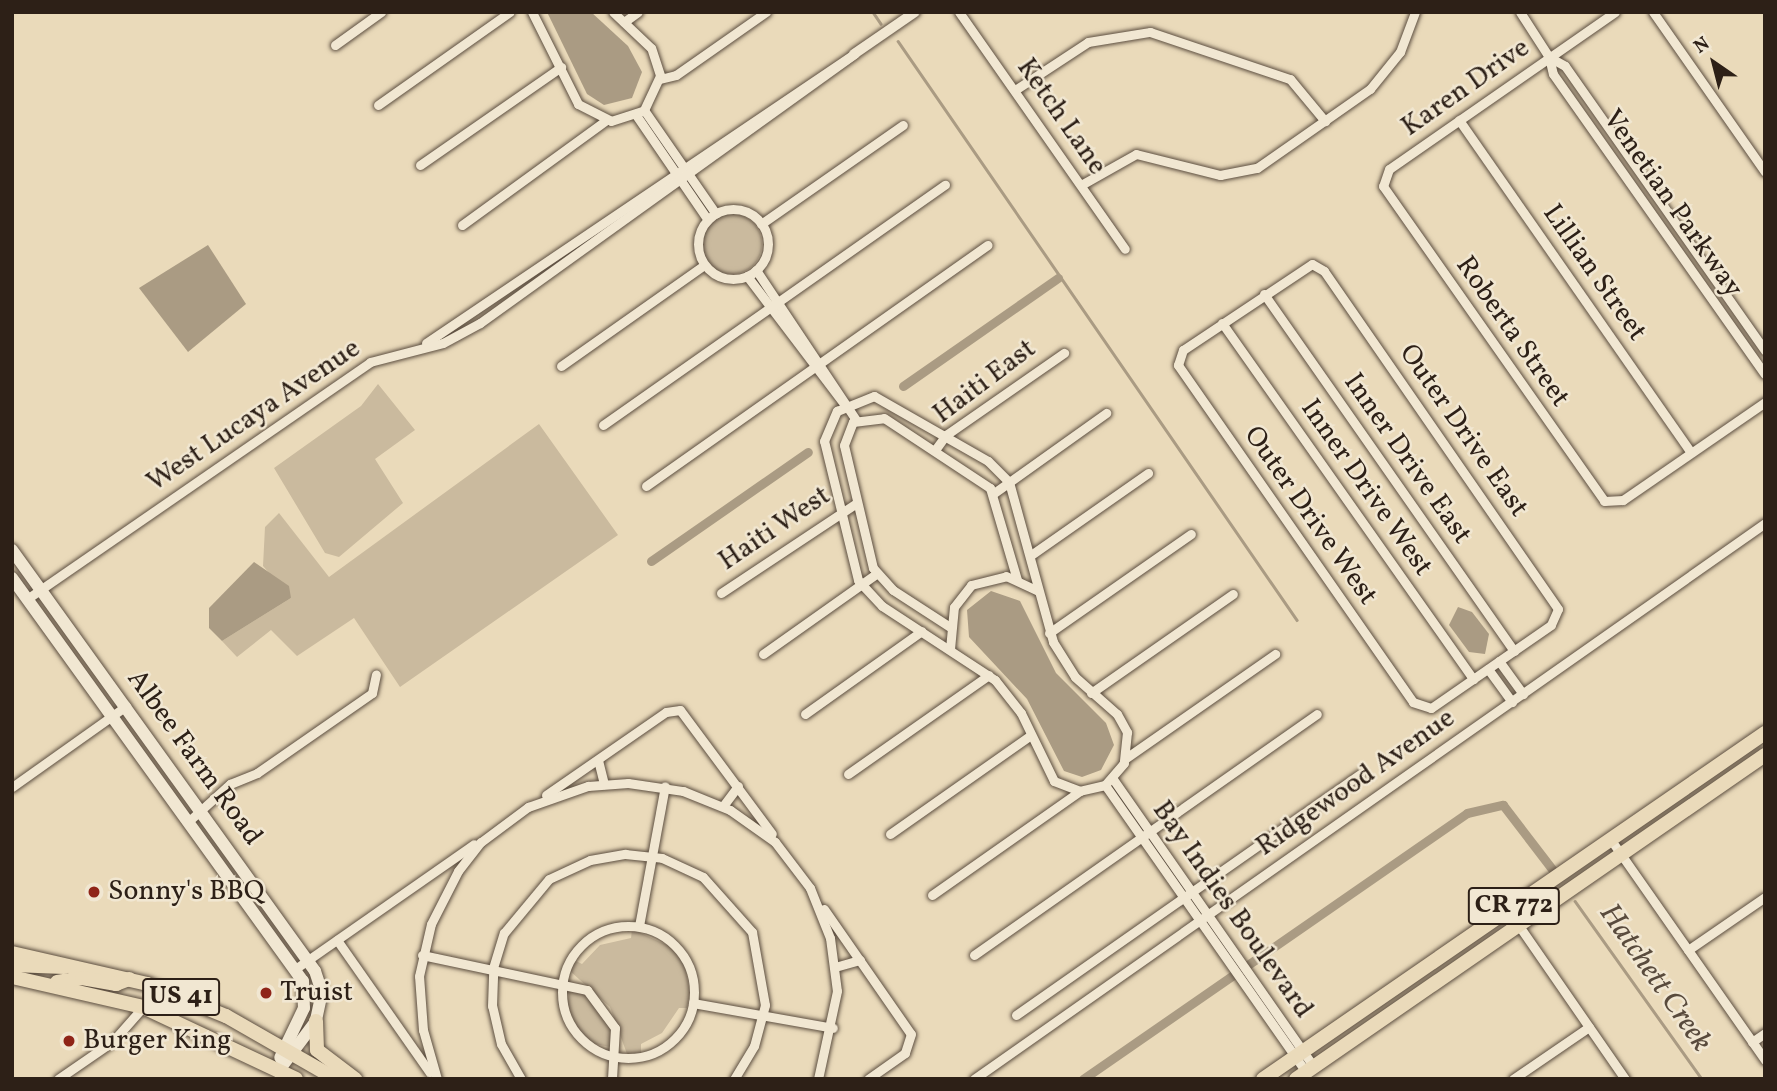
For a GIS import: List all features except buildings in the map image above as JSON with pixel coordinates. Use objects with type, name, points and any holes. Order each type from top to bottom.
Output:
[{"type":"main road","name":"Albee Farm Road","points":[[12,550],[203,810],[308,960],[321,987],[316,1021],[290,1050]]},
{"type":"main road","name":"Albee Farm Road","points":[[12,578],[190,820],[295,969],[306,999],[290,1050],[280,1069]]},
{"type":"main road","name":"CR 772","points":[[1263,1079],[1765,733]]},
{"type":"main road","name":"CR 772","points":[[1305,1073],[1765,755]]},
{"type":"main road","points":[[239,890],[252,880]]},
{"type":"main road","name":"US 41","points":[[12,953],[83,966],[129,979],[226,1016],[290,1050],[336,1079]]},
{"type":"main road","points":[[12,965],[83,966]]},
{"type":"main road","name":"US 41","points":[[12,977],[142,1007],[280,1069],[296,1079]]},
{"type":"main road","points":[[49,984],[129,979]]},
{"type":"main road","points":[[316,1021],[319,1054],[355,1079]]},
{"type":"street","points":[[335,45],[381,12]]},
{"type":"street","points":[[378,105],[510,12]]},
{"type":"street","points":[[532,12],[582,110],[606,121]]},
{"type":"street","points":[[613,12],[651,48],[660,79]]},
{"type":"street","points":[[624,22],[638,12]]},
{"type":"street","points":[[463,225],[606,121],[640,112],[660,79],[676,75],[766,12]]},
{"type":"street","points":[[854,54],[915,12]]},
{"type":"street","name":"Ketch Lane","points":[[960,12],[1125,249]]},
{"type":"street","points":[[1080,185],[1118,159],[1141,153],[1213,174],[1240,174],[1325,121],[1381,78],[1415,12]]},
{"type":"street","name":"Venetian Parkway","points":[[1520,12],[1549,57],[1553,74],[1765,374]]},
{"type":"street","name":"Karen Drive","points":[[1382,181],[1389,169],[1615,12]]},
{"type":"street","points":[[1653,12],[1765,172]]},
{"type":"street","points":[[1015,90],[1088,42],[1150,32],[1290,79],[1325,121]]},
{"type":"street","name":"West Lucaya Avenue","points":[[27,598],[352,373],[415,348],[443,343],[854,54]]},
{"type":"street","name":"Venetian Parkway","points":[[1549,57],[1565,66],[1765,351]]},
{"type":"street","points":[[420,165],[561,67]]},
{"type":"street","points":[[640,112],[712,217]]},
{"type":"street","name":"Lillian Street","points":[[1459,120],[1691,452]]},
{"type":"street","points":[[761,224],[903,124]]},
{"type":"street","points":[[1625,178],[1637,170]]},
{"type":"street","name":"Roberta Street","points":[[1382,181],[1599,497],[1610,503],[1691,452]]},
{"type":"street","points":[[603,425],[945,185]]},
{"type":"street","points":[[741,210],[761,224],[768,243],[751,273],[724,278],[704,265],[698,246],[712,217],[741,210]]},
{"type":"street","points":[[646,486],[988,245]]},
{"type":"street","points":[[561,366],[704,265]]},
{"type":"street","name":"Outer Drive East","points":[[1264,294],[1303,266],[1324,271],[1558,606],[1554,622],[1499,661]]},
{"type":"street","points":[[751,273],[856,420]]},
{"type":"street","points":[[1699,282],[1711,274]]},
{"type":"street","name":"Outer Drive West","points":[[1264,294],[1180,353],[1179,368],[1413,702],[1431,708],[1499,661]]},
{"type":"street","name":"Inner Drive East","points":[[1264,294],[1514,650]]},
{"type":"street","name":"Inner Drive West","points":[[1222,323],[1473,679]]},
{"type":"street","name":"Haiti East","points":[[935,450],[946,435],[1064,353]]},
{"type":"street","points":[[1080,791],[1046,774],[1031,735],[989,675],[922,631],[861,584],[838,510],[824,441],[831,419],[845,405],[885,398],[946,435],[1009,482],[1031,555],[1049,633],[1091,693],[1123,723],[1126,758]]},
{"type":"street","points":[[1691,452],[1765,402]]},
{"type":"street","points":[[994,493],[1106,413]]},
{"type":"street","points":[[950,627],[876,574],[855,504],[844,438],[856,420],[881,417],[935,450],[994,493],[1017,580]]},
{"type":"street","points":[[1031,555],[1148,473]]},
{"type":"street","name":"Haiti West","points":[[721,593],[838,510],[855,504]]},
{"type":"street","name":"Ridgewood Avenue","points":[[974,1079],[1765,523]]},
{"type":"street","points":[[1049,633],[1191,534]]},
{"type":"street","points":[[763,654],[876,574]]},
{"type":"street","points":[[950,649],[954,607],[971,584],[998,576],[1017,580],[1038,591]]},
{"type":"street","points":[[1091,693],[1233,594]]},
{"type":"street","points":[[805,714],[922,631]]},
{"type":"street","points":[[932,895],[1080,791],[1109,782],[1126,758],[1275,654]]},
{"type":"street","points":[[1499,661],[1523,695]]},
{"type":"street","points":[[1488,669],[1512,702]]},
{"type":"street","points":[[190,820],[230,783],[257,773],[372,693],[376,674]]},
{"type":"street","points":[[848,774],[989,675]]},
{"type":"street","points":[[12,787],[126,706]]},
{"type":"street","points":[[295,969],[527,807],[677,709],[690,716],[912,1038],[905,1053],[868,1079]]},
{"type":"street","points":[[974,955],[1317,714]]},
{"type":"street","points":[[890,834],[1031,735]]},
{"type":"street","points":[[598,760],[604,784]]},
{"type":"street","points":[[1016,1015],[1360,774]]},
{"type":"street","name":"Bay Indies Boulevard","points":[[1109,782],[1299,1054],[1305,1073]]},
{"type":"street","points":[[527,807],[604,784],[665,786],[723,806],[785,853]]},
{"type":"street","points":[[639,926],[665,786]]},
{"type":"street","points":[[723,806],[738,786]]},
{"type":"street","points":[[436,1079],[421,1016],[422,955],[450,883],[501,825]]},
{"type":"street","points":[[1611,840],[1765,1060]]},
{"type":"street","points":[[521,1079],[495,1025],[493,968],[513,918],[549,879],[598,858],[652,856],[703,877],[742,916],[763,968],[763,1016],[734,1079]]},
{"type":"street","points":[[810,888],[835,967],[833,1028],[818,1079]]},
{"type":"street","points":[[1688,950],[1765,897]]},
{"type":"street","points":[[1508,910],[1625,1079]]},
{"type":"street","points":[[639,926],[681,953],[692,977],[693,1003],[678,1033],[660,1049],[616,1057],[592,1047],[574,1029],[564,1007],[563,980],[590,939],[639,926]]},
{"type":"street","points":[[337,940],[436,1079]]},
{"type":"street","points":[[422,955],[563,980],[605,1006],[615,1028],[616,1057],[612,1079]]},
{"type":"street","points":[[835,967],[860,960]]},
{"type":"street","points":[[693,1003],[833,1028]]},
{"type":"street","points":[[58,1079],[113,1041],[142,1007]]},
{"type":"street","points":[[1513,1079],[1589,1027]]},
{"type":"street","points":[[1752,1042],[1765,1033]]},
{"type":"shaded area","points":[[547,12],[591,12],[628,46],[642,72],[632,98],[604,105],[587,94]]},
{"type":"shaded area","points":[[726,214],[738,214],[757,227],[762,244],[760,256],[749,269],[738,274],[726,274],[707,261],[702,250],[702,238],[715,219]]},
{"type":"shaded area","points":[[208,245],[246,304],[188,352],[139,288]]},
{"type":"shaded area","points":[[378,384],[415,430],[375,459],[403,503],[339,557],[325,553],[274,468],[361,406]]},
{"type":"shaded area","points":[[539,424],[618,535],[400,687],[354,618],[297,656],[271,630],[237,657],[222,641],[291,598],[263,566],[265,527],[279,513],[329,577]]},
{"type":"shaded area","points":[[254,562],[289,586],[291,598],[222,641],[209,628],[209,608]]},
{"type":"shaded area","points":[[991,591],[1020,601],[1056,673],[1106,723],[1114,745],[1101,770],[1082,777],[1064,771],[1027,699],[969,637],[967,610]]},
{"type":"shaded area","points":[[1458,607],[1472,612],[1489,634],[1485,654],[1469,652],[1449,625]]},
{"type":"shaded area","points":[[632,929],[671,947],[685,966],[690,993],[687,1008],[679,1008],[662,1033],[641,1044],[641,1053],[627,1054],[610,1007],[570,971],[574,960],[582,964],[600,945],[631,938]]},
{"type":"shaded area","points":[[570,989],[584,992],[612,1031],[610,1047],[591,1043],[577,1027],[567,1006]]},
{"type":"waterway","points":[[873,12],[881,24]]},
{"type":"waterway","points":[[898,41],[1297,620]]},
{"type":"waterway","points":[[903,386],[1058,278]]},
{"type":"waterway","points":[[651,561],[808,452]]},
{"type":"waterway","points":[[1083,1079],[1467,813],[1503,805],[1552,869]]},
{"type":"waterway","name":"Hatchett Creek","points":[[1575,901],[1702,1079]]},
{"type":"place","name":"Sonny's BBQ","points":[[94,892]]},
{"type":"place","name":"Truist","points":[[266,993]]},
{"type":"place","name":"Burger King","points":[[69,1041]]}]
